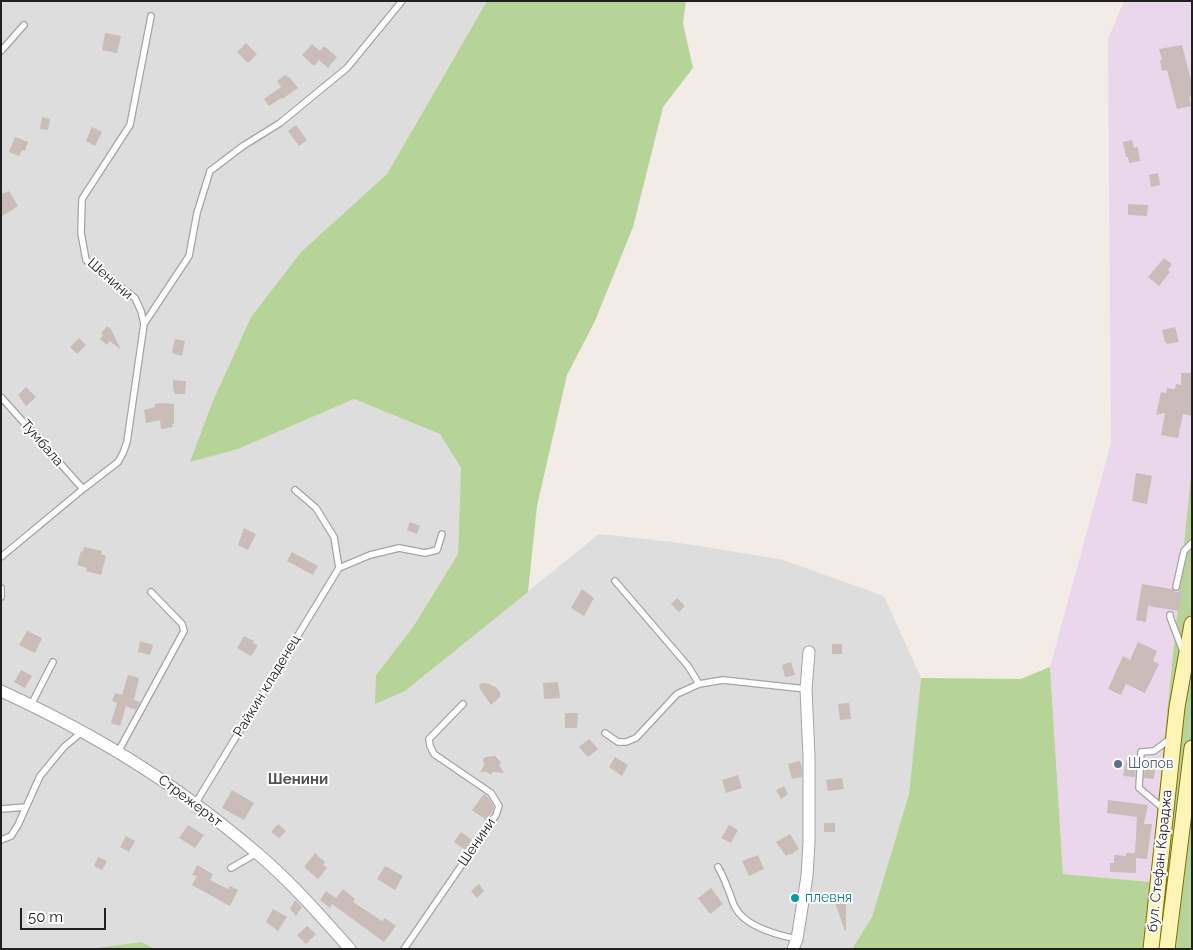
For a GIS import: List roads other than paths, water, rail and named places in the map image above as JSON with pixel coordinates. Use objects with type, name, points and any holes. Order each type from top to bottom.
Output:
[{"type":"main road","name":"бул. Стефан Караджа","points":[[1151,949],[1177,707],[1192,624]]},
{"type":"main road","name":"бул. Стефан Караджа","points":[[1167,949],[1192,748]]},
{"type":"street","points":[[795,944],[807,876],[809,842],[809,756],[806,689],[809,652]]},
{"type":"street","name":"Стрежерът","points":[[1,691],[118,752],[154,774],[195,804],[257,854],[314,907],[350,949]]},
{"type":"lane","points":[[144,324],[188,256],[197,213],[210,171],[243,146],[280,124],[347,68],[402,1]]},
{"type":"lane","name":"Шенини","points":[[1,557],[118,462],[127,442],[144,324],[135,298],[86,260],[81,233],[82,199],[130,125],[151,16]]},
{"type":"lane","points":[[1,51],[24,26]]},
{"type":"lane","name":"Тумбала","points":[[1,397],[83,489]]},
{"type":"lane","points":[[295,490],[316,508],[334,538],[339,568],[370,554],[399,548],[425,553],[431,552],[437,550],[442,534]]},
{"type":"lane","points":[[1176,587],[1184,551],[1192,543]]},
{"type":"lane","name":"Райкин кладенец","points":[[195,804],[339,568]]},
{"type":"lane","points":[[615,581],[688,666],[699,684]]},
{"type":"lane","points":[[1,588],[1,597]]},
{"type":"lane","points":[[118,752],[184,631],[182,624],[151,592]]},
{"type":"lane","points":[[1170,615],[1186,658]]},
{"type":"lane","points":[[31,705],[53,662]]},
{"type":"lane","points":[[605,733],[618,742],[626,742],[636,738],[677,694],[699,684],[723,680],[806,689]]},
{"type":"lane","name":"Шенини","points":[[404,949],[496,815],[499,806],[490,793],[434,754],[430,746],[429,739],[463,704]]},
{"type":"lane","points":[[1,840],[11,836],[18,825],[40,776],[64,747],[82,732]]},
{"type":"lane","points":[[1166,810],[1138,788],[1141,752],[1154,751],[1174,736]]},
{"type":"lane","points":[[1,809],[26,807]]},
{"type":"lane","points":[[231,868],[257,854]]},
{"type":"lane","points":[[718,867],[735,909],[743,918],[795,944]]},
{"type":"place","name":"Шопов","points":[[1118,764]]},
{"type":"place","name":"плевня","points":[[795,898]]},
{"type":"district","name":"Шенини","points":[[298,779]]}]
